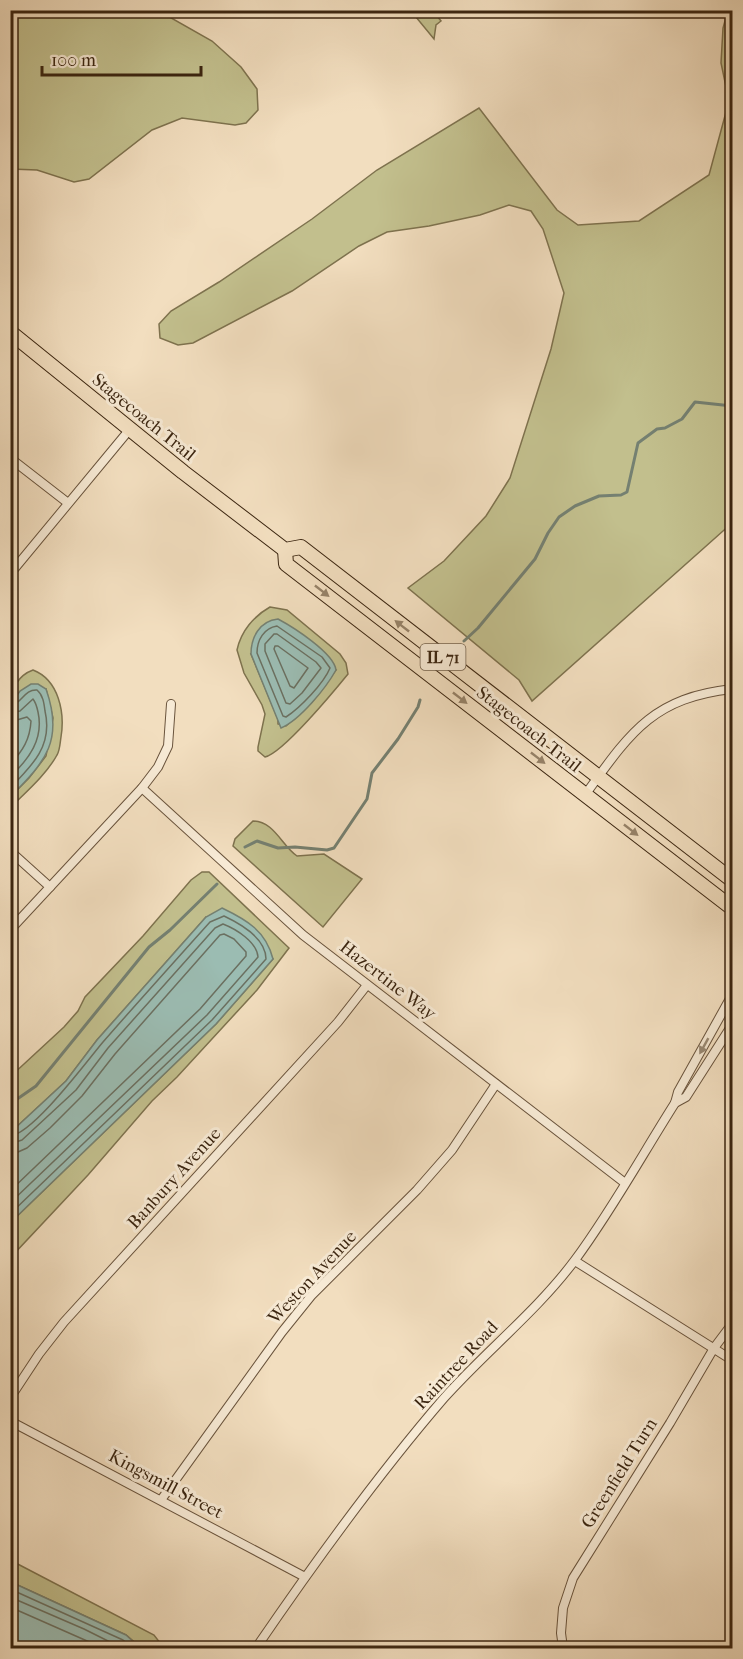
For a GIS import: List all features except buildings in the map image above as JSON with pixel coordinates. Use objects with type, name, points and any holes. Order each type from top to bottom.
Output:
[{"type":"main road","name":"Stagecoach Trail","points":[[10,332],[285,550],[286,564],[732,908]]},
{"type":"main road","name":"Stagecoach Trail","points":[[285,550],[301,547],[732,880]]},
{"type":"street","points":[[10,574],[130,429]]},
{"type":"street","points":[[10,458],[68,503]]},
{"type":"street","points":[[585,795],[626,739],[656,713],[690,697],[732,689]]},
{"type":"street","points":[[10,930],[142,788],[158,767],[168,747],[171,704]]},
{"type":"street","name":"Hazertine Way","points":[[142,788],[280,915],[367,985],[625,1183]]},
{"type":"street","points":[[10,851],[50,887]]},
{"type":"street","name":"Banbury Avenue","points":[[10,1398],[39,1354],[64,1322],[338,1022],[367,985]]},
{"type":"street","name":"Raintree Road","points":[[256,1648],[305,1577],[446,1397],[545,1296],[575,1261],[675,1103],[678,1092],[732,995]]},
{"type":"street","name":"Raintree Road","points":[[675,1103],[686,1098],[732,1025]]},
{"type":"street","name":"Weston Avenue","points":[[160,1500],[282,1332],[311,1296],[428,1178],[452,1150],[496,1084]]},
{"type":"street","points":[[575,1261],[732,1360]]},
{"type":"street","name":"Greenfield Turn","points":[[563,1648],[561,1633],[563,1608],[573,1578],[714,1348],[732,1324]]},
{"type":"street","name":"Kingsmill Street","points":[[10,1421],[305,1577]]},
{"type":"shaded area","points":[[728,10],[732,11],[732,523],[532,701],[519,680],[408,588],[444,561],[486,516],[510,478],[551,349],[564,293],[543,229],[531,211],[509,205],[480,215],[387,232],[359,246],[292,291],[193,343],[178,345],[160,338],[159,324],[171,311],[219,282],[312,219],[377,170],[479,108],[557,210],[578,225],[639,221],[709,175],[729,101],[721,63],[723,28]]},
{"type":"shaded area","points":[[10,11],[159,11],[212,41],[241,67],[257,89],[258,110],[246,123],[235,125],[182,118],[152,130],[89,179],[74,182],[37,170],[11,169]]},
{"type":"shaded area","points":[[411,11],[433,11],[441,21],[436,25],[434,39]]},
{"type":"shaded area","points":[[270,607],[287,610],[340,654],[346,663],[348,674],[284,745],[265,757],[258,751],[258,747],[265,714],[244,673],[237,650],[245,630]],"holes":[[[251,654],[336,670],[312,702],[286,726],[278,724]]]},
{"type":"shaded area","points":[[33,670],[49,681],[58,698],[62,718],[60,746],[57,755],[36,783],[11,807],[11,796],[46,756],[53,718],[46,689],[15,696],[11,704],[16,683]]},
{"type":"shaded area","points":[[253,821],[267,825],[297,856],[324,854],[362,879],[323,927],[233,846],[235,839]]},
{"type":"shaded area","points":[[202,872],[209,872],[289,948],[257,990],[152,1101],[88,1175],[11,1257],[11,1222],[216,1024],[273,959],[206,917],[97,1040],[66,1081],[11,1132],[11,1076],[64,1027],[78,1011],[85,997],[143,936],[191,880]]},
{"type":"shaded area","points":[[10,1560],[154,1635],[164,1648],[138,1648],[138,1645],[126,1635],[11,1582]]},
{"type":"water","points":[[278,619],[321,649],[334,663],[336,670],[312,703],[281,728],[251,654],[257,631],[271,620]]},
{"type":"water","points":[[31,684],[38,684],[46,689],[53,722],[52,736],[34,772],[11,796],[11,704],[20,691]]},
{"type":"water","points":[[222,908],[240,917],[260,934],[266,941],[273,959],[216,1024],[11,1222],[11,1132],[66,1081],[97,1040],[206,917]]},
{"type":"water","points":[[11,1582],[126,1635],[138,1648],[11,1648]]},
{"type":"waterway","points":[[464,641],[478,628],[535,559],[559,517],[575,506],[599,496],[621,495],[627,492],[638,443],[657,429],[665,428],[682,419],[695,402],[732,406]]},
{"type":"waterway","points":[[245,847],[257,841],[278,848],[327,850],[334,848],[367,799],[372,773],[398,739],[420,700]]},
{"type":"waterway","points":[[10,1104],[36,1086],[149,947],[170,930],[217,884]]}]
